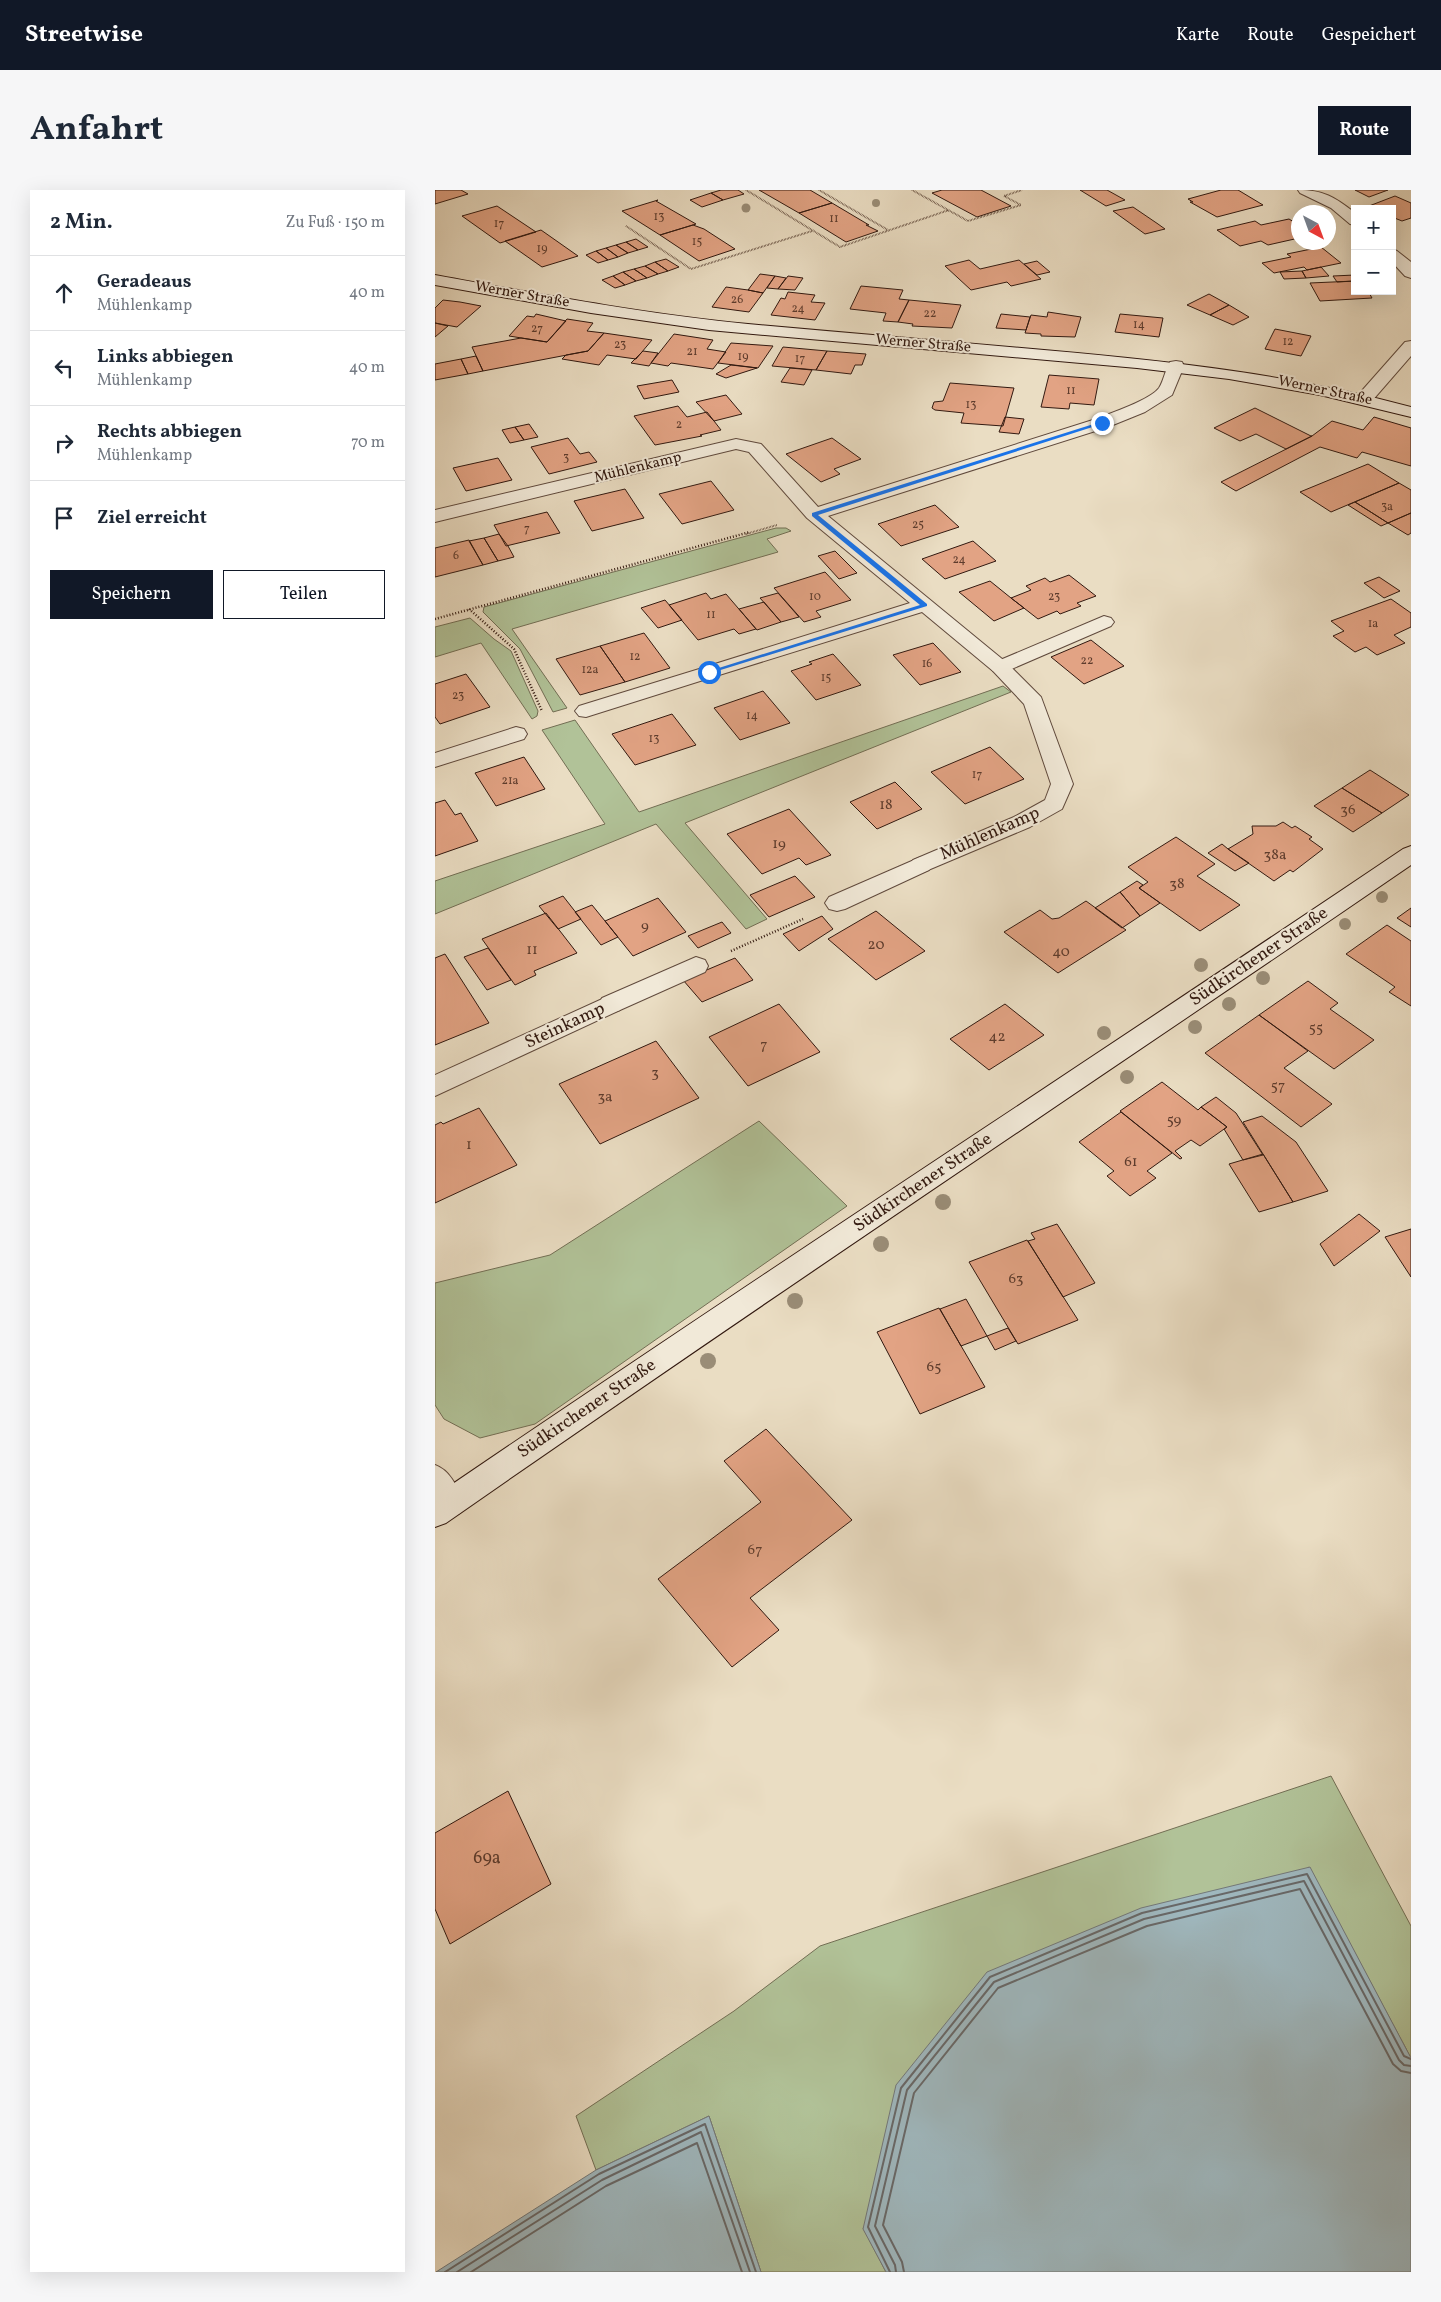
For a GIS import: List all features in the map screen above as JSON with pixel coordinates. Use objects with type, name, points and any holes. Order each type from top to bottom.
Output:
[{"type":"street","points":[[1305,190],[1336,205],[1351,218]]},
{"type":"street","points":[[1396,258],[1411,273]]},
{"type":"street","name":"Werner Straße","points":[[435,280],[577,305],[745,329],[1176,366],[1282,382],[1365,398],[1411,412]]},
{"type":"street","points":[[1365,398],[1411,346]]},
{"type":"street","points":[[814,514],[1102,423],[1139,408],[1166,391],[1176,366]]},
{"type":"street","name":"Mühlenkamp","points":[[435,516],[736,444],[755,448],[814,514],[1000,667],[1035,702],[1062,784],[1055,804],[1021,822],[837,903]]},
{"type":"street","points":[[586,711],[925,605]]},
{"type":"street","points":[[1000,667],[1104,622]]},
{"type":"street","points":[[435,760],[516,734]]},
{"type":"street","name":"Südkirchener Straße","points":[[440,1498],[1411,854]]},
{"type":"street","name":"Steinkamp","points":[[435,1086],[696,966]]},
{"type":"path","points":[[746,190],[840,247],[949,210]]},
{"type":"path","points":[[819,190],[889,231]]},
{"type":"path","points":[[912,190],[968,221],[981,219],[1021,205],[1004,196],[1022,190]]},
{"type":"path","points":[[626,226],[691,270],[813,230]]},
{"type":"path","points":[[658,253],[664,251]]},
{"type":"path","points":[[435,619],[814,514]]},
{"type":"path","points":[[469,609],[515,649],[544,715]]},
{"type":"path","points":[[696,966],[837,903]]},
{"type":"green space","points":[[776,528],[786,528],[791,531],[767,539],[778,552],[512,629],[567,708],[553,712],[520,649],[483,612],[484,607]]},
{"type":"green space","points":[[470,618],[511,651],[538,711],[537,716],[532,719],[481,643],[435,657],[435,627]]},
{"type":"green space","points":[[1003,686],[1011,692],[685,823],[767,919],[746,929],[656,824],[435,914],[435,881],[605,824],[542,730],[575,720],[639,812]]},
{"type":"green space","points":[[759,1121],[847,1206],[535,1424],[480,1438],[444,1419],[435,1405],[435,1283],[550,1255]]},
{"type":"green space","points":[[1331,1776],[1411,1926],[1411,2058],[1309,1867],[863,2228],[886,2272],[761,2272],[709,2116],[596,2170],[576,2116],[734,2011],[820,1946]]},
{"type":"water","points":[[1310,1867],[1411,2058],[1411,2272],[886,2272],[863,2229],[896,2085],[987,1972],[1141,1908]]},
{"type":"water","points":[[709,2116],[761,2272],[436,2272],[596,2170]]},
{"type":"building","points":[[435,190],[461,190],[468,194],[435,204]]},
{"type":"building","points":[[721,190],[738,190],[744,194],[723,200],[711,193]]},
{"type":"building","points":[[759,190],[810,190],[832,203],[799,213]]},
{"type":"building","points":[[942,190],[981,190],[1011,206],[977,217],[932,193]]},
{"type":"building","points":[[1080,190],[1107,190],[1125,200],[1106,206]]},
{"type":"building","points":[[1221,190],[1238,190],[1263,205],[1217,217],[1188,199]]},
{"type":"building","points":[[1355,190],[1388,190],[1369,197]]},
{"type":"building","points":[[711,193],[723,200],[702,207],[690,200]]},
{"type":"building","points":[[1395,196],[1411,203],[1411,218],[1402,221],[1396,219],[1396,205],[1372,205]]},
{"type":"building","points":[[658,200],[656,201],[696,224],[660,235],[622,211]]},
{"type":"building","points":[[832,203],[878,231],[846,242],[799,213]]},
{"type":"building","points":[[497,206],[536,232],[500,243],[462,216]]},
{"type":"building","points":[[1133,207],[1165,229],[1145,234],[1113,211]]},
{"type":"building","points":[[1289,219],[1291,220],[1291,240],[1268,245],[1261,241],[1240,246],[1217,230],[1255,221],[1261,225]]},
{"type":"building","points":[[693,225],[704,229],[735,249],[699,261],[660,235]]},
{"type":"building","points":[[541,230],[578,256],[542,267],[505,241]]},
{"type":"building","points":[[636,239],[648,247],[638,250],[626,242]]},
{"type":"building","points":[[626,242],[638,250],[628,253],[616,245]]},
{"type":"building","points":[[616,245],[628,253],[618,257],[606,248]]},
{"type":"building","points":[[606,248],[618,257],[608,260],[596,251]]},
{"type":"building","points":[[1306,250],[1325,250],[1341,263],[1307,270],[1304,267],[1274,273],[1262,263],[1291,257],[1287,254]]},
{"type":"building","points":[[596,251],[608,260],[598,263],[586,255]]},
{"type":"building","points":[[666,259],[679,267],[668,271],[655,262]]},
{"type":"building","points":[[969,260],[980,269],[1019,260],[1041,279],[1011,286],[1007,282],[971,290],[945,266]]},
{"type":"building","points":[[1037,261],[1050,272],[1037,275],[1024,264]]},
{"type":"building","points":[[655,262],[668,271],[658,274],[645,266]]},
{"type":"building","points":[[645,266],[658,274],[647,278],[634,269]]},
{"type":"building","points":[[1321,267],[1329,276],[1306,278],[1302,271]]},
{"type":"building","points":[[634,269],[647,278],[636,281],[623,272]]},
{"type":"building","points":[[1302,271],[1306,278],[1284,279],[1280,272]]},
{"type":"building","points":[[623,272],[636,281],[625,285],[613,276]]},
{"type":"building","points":[[760,274],[775,276],[763,293],[748,290]]},
{"type":"building","points":[[1351,275],[1351,281],[1337,282],[1333,276]]},
{"type":"building","points":[[613,276],[625,285],[615,288],[602,280]]},
{"type":"building","points":[[775,276],[786,278],[778,289],[767,288]]},
{"type":"building","points":[[788,276],[803,278],[795,290],[778,289]]},
{"type":"building","points":[[1351,281],[1351,295],[1370,295],[1372,298],[1320,301],[1310,283]]},
{"type":"building","points":[[861,286],[903,290],[899,299],[909,300],[898,322],[883,321],[886,313],[850,309]]},
{"type":"building","points":[[726,287],[763,293],[749,312],[712,307]]},
{"type":"building","points":[[788,292],[815,295],[811,302],[825,303],[815,320],[771,315],[781,298],[785,299]]},
{"type":"building","points":[[1209,294],[1229,305],[1210,315],[1187,305]]},
{"type":"building","points":[[443,300],[481,306],[457,327],[435,323],[435,308]]},
{"type":"building","points":[[909,300],[961,305],[952,328],[912,326],[913,324],[898,322]]},
{"type":"building","points":[[1229,305],[1249,317],[1233,325],[1210,315]]},
{"type":"building","points":[[1048,312],[1081,317],[1075,337],[1041,336],[1041,334],[1025,333],[1031,315],[1047,317]]},
{"type":"building","points":[[536,314],[566,321],[547,342],[509,336],[527,316],[534,317]]},
{"type":"building","points":[[1001,314],[1030,317],[1026,330],[996,328]]},
{"type":"building","points":[[1120,314],[1163,318],[1159,337],[1115,332]]},
{"type":"building","points":[[567,319],[593,323],[587,331],[604,333],[588,351],[483,371],[472,347],[521,338],[547,342]]},
{"type":"building","points":[[435,323],[448,326],[435,337]]},
{"type":"building","points":[[1275,329],[1311,336],[1301,356],[1265,349]]},
{"type":"building","points":[[604,333],[652,340],[636,359],[607,355],[599,365],[562,359],[566,355],[588,351]]},
{"type":"building","points":[[674,334],[713,340],[707,349],[726,352],[713,369],[671,363],[668,366],[651,363]]},
{"type":"building","points":[[731,343],[773,346],[758,368],[718,363]]},
{"type":"building","points":[[783,347],[827,351],[816,370],[772,366]]},
{"type":"building","points":[[643,351],[658,353],[649,366],[631,363]]},
{"type":"building","points":[[827,351],[866,354],[862,365],[855,365],[851,374],[816,370]]},
{"type":"building","points":[[476,356],[483,371],[468,374],[461,359]]},
{"type":"building","points":[[461,359],[468,374],[435,380],[435,364]]},
{"type":"building","points":[[731,365],[757,368],[726,378],[716,374]]},
{"type":"building","points":[[790,368],[812,370],[804,385],[781,382]]},
{"type":"building","points":[[1049,375],[1099,379],[1094,405],[1070,403],[1069,409],[1041,407]]},
{"type":"building","points":[[672,380],[679,392],[644,399],[637,386]]},
{"type":"building","points":[[950,383],[1014,388],[1003,426],[961,423],[964,413],[935,410],[932,408],[934,402],[943,401]]},
{"type":"building","points":[[726,395],[742,414],[714,421],[696,402]]},
{"type":"building","points":[[678,406],[687,417],[707,412],[721,430],[700,435],[702,436],[655,445],[634,416]]},
{"type":"building","points":[[1255,408],[1312,436],[1286,449],[1256,434],[1240,441],[1214,428]]},
{"type":"building","points":[[1005,417],[1024,419],[1019,434],[999,432]]},
{"type":"building","points":[[1374,417],[1411,428],[1411,466],[1362,452],[1357,458],[1320,447],[1236,491],[1221,482],[1312,436],[1332,421],[1363,430]]},
{"type":"building","points":[[529,424],[538,437],[524,440],[515,427]]},
{"type":"building","points":[[515,427],[524,440],[510,443],[502,430]]},
{"type":"building","points":[[568,438],[580,454],[589,452],[597,462],[549,474],[531,447]]},
{"type":"building","points":[[832,438],[861,459],[834,469],[840,474],[821,482],[786,454]]},
{"type":"building","points":[[498,458],[512,480],[466,491],[453,468]]},
{"type":"building","points":[[1368,464],[1399,483],[1331,512],[1300,492]]},
{"type":"building","points":[[711,481],[734,510],[682,524],[659,494]]},
{"type":"building","points":[[1399,483],[1411,490],[1411,513],[1388,523],[1355,502]]},
{"type":"building","points":[[625,489],[644,518],[592,531],[574,501]]},
{"type":"building","points":[[1355,502],[1388,523],[1381,526],[1348,505]]},
{"type":"building","points":[[935,505],[959,527],[901,546],[878,524]]},
{"type":"building","points":[[547,512],[560,533],[506,546],[494,525]]},
{"type":"building","points":[[1411,513],[1411,533],[1408,535],[1388,523]]},
{"type":"building","points":[[499,534],[514,557],[498,561],[484,538]]},
{"type":"building","points":[[484,538],[498,561],[483,565],[469,541]]},
{"type":"building","points":[[469,540],[483,565],[435,577],[435,548]]},
{"type":"building","points":[[973,541],[996,561],[945,579],[922,559]]},
{"type":"building","points":[[835,551],[857,573],[839,579],[818,556]]},
{"type":"building","points":[[825,572],[851,600],[816,611],[821,617],[804,622],[774,588]]},
{"type":"building","points":[[1069,575],[1096,596],[1077,603],[1081,606],[1060,614],[1057,611],[1038,619],[1011,598],[1031,590],[1026,586],[1045,578],[1050,582]]},
{"type":"building","points":[[1379,577],[1400,591],[1384,598],[1364,583]]},
{"type":"building","points":[[990,581],[1024,608],[994,621],[959,592]]},
{"type":"building","points":[[706,593],[711,599],[726,594],[756,629],[739,634],[734,629],[698,640],[669,605]]},
{"type":"building","points":[[778,593],[799,617],[781,622],[760,598]]},
{"type":"building","points":[[1391,599],[1411,613],[1411,627],[1394,635],[1405,643],[1377,655],[1366,647],[1355,652],[1333,636],[1344,631],[1331,621]]},
{"type":"building","points":[[665,600],[682,620],[658,628],[641,608]]},
{"type":"building","points":[[764,602],[781,622],[757,630],[739,609]]},
{"type":"building","points":[[644,633],[670,668],[625,682],[600,646]]},
{"type":"building","points":[[1091,640],[1124,666],[1084,684],[1051,657]]},
{"type":"building","points":[[933,643],[961,672],[920,685],[893,655]]},
{"type":"building","points":[[600,646],[625,682],[580,695],[556,659]]},
{"type":"building","points":[[833,654],[861,685],[816,700],[791,671],[812,664],[809,662]]},
{"type":"building","points":[[466,674],[490,707],[440,724],[435,717],[435,684]]},
{"type":"building","points":[[763,691],[790,723],[740,740],[714,708]]},
{"type":"building","points":[[672,714],[696,745],[635,765],[612,734]]},
{"type":"building","points":[[990,747],[1024,779],[965,804],[931,772]]},
{"type":"building","points":[[524,757],[545,789],[496,806],[475,773]]},
{"type":"building","points":[[1370,770],[1409,795],[1382,813],[1342,788]]},
{"type":"building","points":[[895,782],[922,809],[877,829],[850,802]]},
{"type":"building","points":[[1342,788],[1382,813],[1353,832],[1314,806]]},
{"type":"building","points":[[445,800],[455,815],[461,813],[478,841],[435,856],[435,803]]},
{"type":"building","points":[[789,809],[831,855],[806,865],[799,858],[762,874],[727,834]]},
{"type":"building","points":[[1283,822],[1292,828],[1295,826],[1312,837],[1309,839],[1323,849],[1293,872],[1290,870],[1274,881],[1228,849],[1253,834],[1252,826],[1276,826]]},
{"type":"building","points":[[1176,837],[1215,864],[1197,876],[1240,905],[1200,931],[1139,888],[1148,882],[1128,867]]},
{"type":"building","points":[[1222,844],[1249,863],[1235,871],[1208,853]]},
{"type":"building","points":[[795,876],[815,897],[769,917],[750,895]]},
{"type":"building","points":[[1137,881],[1143,885],[1139,888],[1160,903],[1140,916],[1120,892]]},
{"type":"building","points":[[1120,892],[1140,916],[1122,928],[1095,908]]},
{"type":"building","points":[[563,896],[581,919],[558,929],[539,906]]},
{"type":"building","points":[[658,898],[686,932],[633,956],[605,921]]},
{"type":"building","points":[[1086,901],[1126,930],[1058,973],[1004,932],[1040,910],[1052,919],[1059,918]]},
{"type":"building","points":[[592,905],[618,937],[601,945],[575,912]]},
{"type":"building","points":[[1411,908],[1411,927],[1397,918]]},
{"type":"building","points":[[876,911],[925,951],[876,980],[828,939]]},
{"type":"building","points":[[546,913],[577,953],[534,971],[536,975],[515,985],[482,939]]},
{"type":"building","points":[[822,916],[833,929],[799,951],[783,934]]},
{"type":"building","points":[[722,922],[731,933],[698,948],[688,936]]},
{"type":"building","points":[[1387,925],[1411,941],[1411,1006],[1389,992],[1395,987],[1346,954]]},
{"type":"building","points":[[488,948],[511,980],[487,990],[464,957]]},
{"type":"building","points":[[445,954],[489,1023],[435,1045],[435,958]]},
{"type":"building","points":[[735,958],[753,980],[702,1002],[683,980]]},
{"type":"building","points":[[1308,981],[1338,1003],[1330,1009],[1374,1040],[1334,1069],[1259,1015]]},
{"type":"building","points":[[779,1004],[820,1052],[748,1086],[709,1037]]},
{"type":"building","points":[[1005,1004],[1044,1035],[989,1070],[950,1039]]},
{"type":"building","points":[[1259,1015],[1308,1051],[1284,1068],[1332,1104],[1301,1127],[1205,1053]]},
{"type":"building","points":[[656,1041],[699,1098],[600,1144],[559,1084]]},
{"type":"building","points":[[1162,1082],[1198,1110],[1201,1107],[1227,1127],[1200,1146],[1191,1140],[1175,1151],[1182,1158],[1180,1159],[1120,1111]]},
{"type":"building","points":[[1216,1097],[1236,1113],[1263,1155],[1243,1160],[1224,1129],[1227,1127],[1201,1107]]},
{"type":"building","points":[[479,1108],[517,1165],[435,1203],[435,1125],[441,1122],[443,1124]]},
{"type":"building","points":[[1121,1112],[1172,1153],[1147,1171],[1156,1178],[1130,1196],[1107,1176],[1114,1171],[1079,1142]]},
{"type":"building","points":[[1262,1116],[1296,1142],[1328,1191],[1293,1202],[1243,1122]]},
{"type":"building","points":[[1263,1154],[1293,1202],[1259,1212],[1229,1164]]},
{"type":"building","points":[[1359,1214],[1380,1231],[1334,1266],[1320,1244]]},
{"type":"building","points":[[1057,1224],[1095,1283],[1063,1297],[1028,1241],[1035,1239],[1031,1233]]},
{"type":"building","points":[[1411,1229],[1411,1277],[1385,1237]]},
{"type":"building","points":[[1027,1240],[1078,1320],[1018,1344],[969,1262]]},
{"type":"building","points":[[966,1299],[987,1336],[961,1346],[940,1309]]},
{"type":"building","points":[[939,1308],[985,1387],[920,1414],[877,1332]]},
{"type":"building","points":[[1008,1328],[1016,1341],[995,1350],[987,1336]]},
{"type":"building","points":[[766,1429],[852,1520],[750,1598],[779,1630],[732,1667],[658,1579],[761,1502],[724,1461]]},
{"type":"building","points":[[508,1791],[551,1884],[450,1944],[435,1909],[435,1833]]},
{"type":"route","points":[[709,672],[925,605],[814,514],[1102,423]]}]
